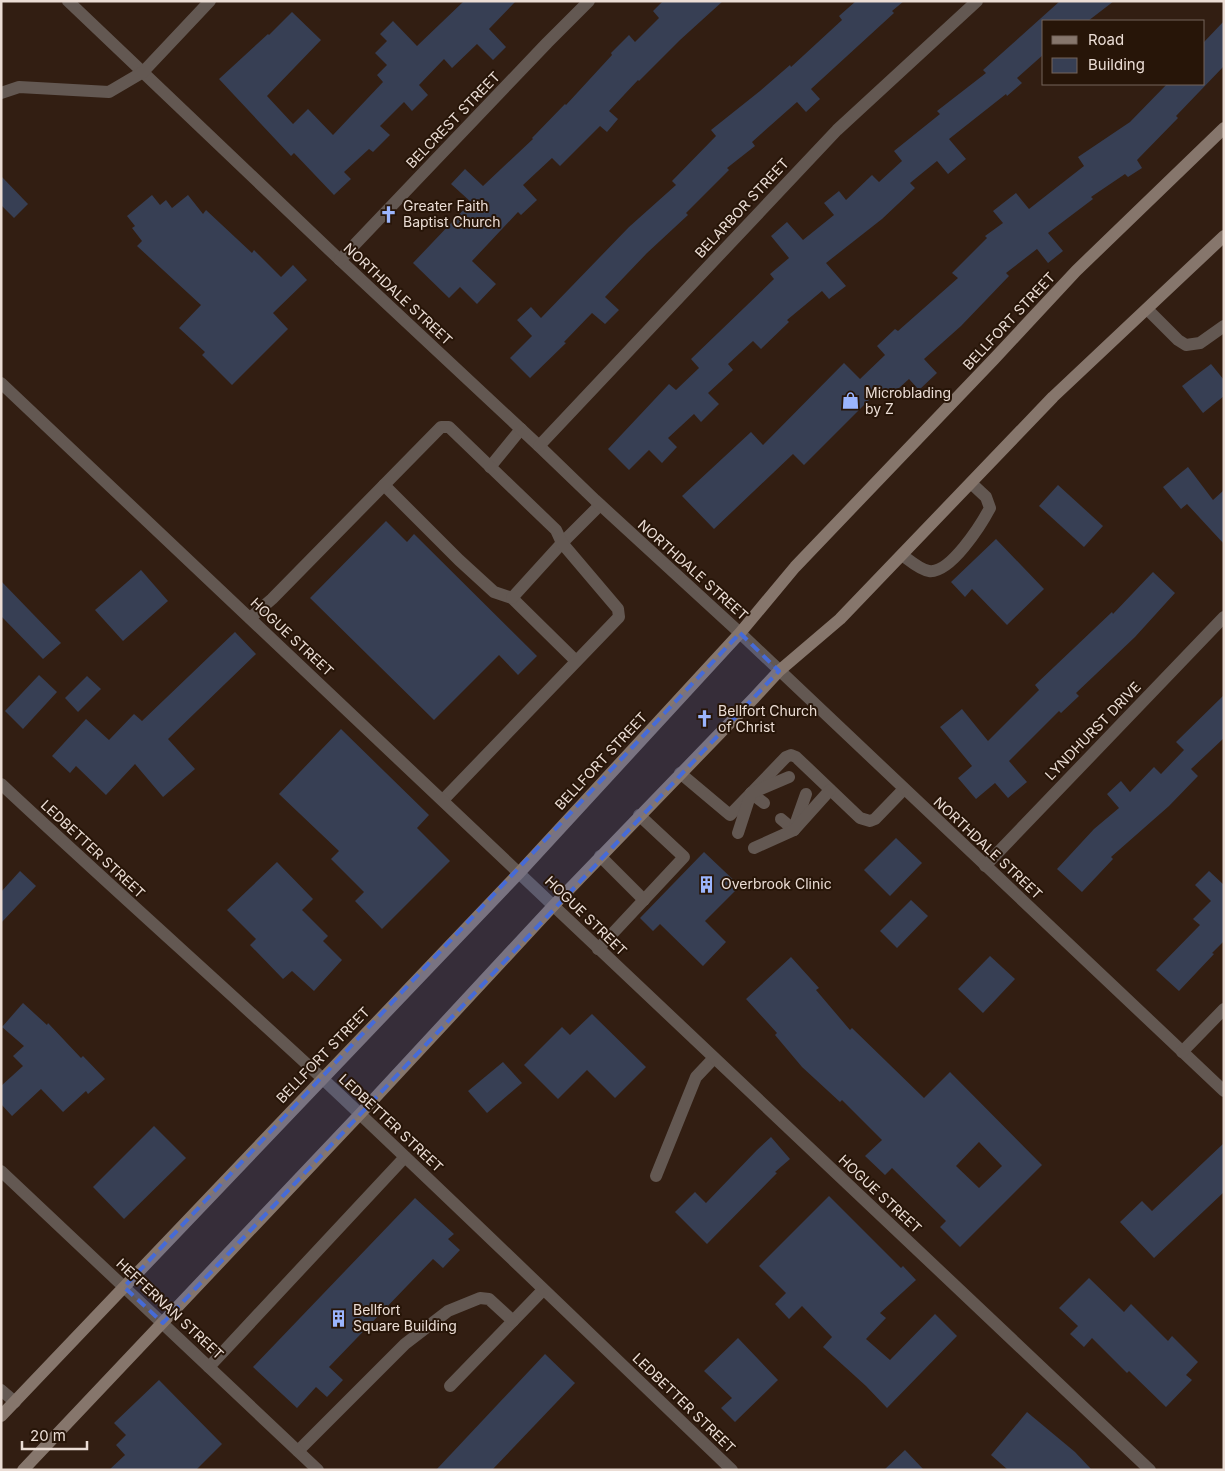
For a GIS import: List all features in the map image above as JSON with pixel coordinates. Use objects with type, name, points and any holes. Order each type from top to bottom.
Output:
[{"type":"main road","name":"BELLFORT STREET","points":[[1,1416],[519,872],[740,633],[795,567],[1076,271],[1224,128]]},
{"type":"main road","points":[[23,1470],[360,1114],[600,856],[779,671],[840,620],[1053,397],[1224,236]]},
{"type":"street","name":"NORTHDALE STREET","points":[[68,1],[340,260],[600,505],[740,633],[1224,1091]]},
{"type":"street","points":[[1,93],[18,87],[109,92],[143,72],[210,1]]},
{"type":"street","name":"BELCREST STREET","points":[[340,260],[589,1]]},
{"type":"street","name":"BELARBOR STREET","points":[[539,446],[836,130],[977,1]]},
{"type":"street","points":[[1147,308],[1178,340],[1186,345],[1200,343],[1224,326]]},
{"type":"street","name":"HOGUE STREET","points":[[1,383],[1150,1470]]},
{"type":"street","points":[[250,618],[272,599],[441,427],[448,427],[556,530],[562,543],[618,609],[619,617],[443,800]]},
{"type":"street","points":[[490,467],[521,429]]},
{"type":"street","points":[[902,555],[928,571],[940,570],[958,554],[980,527],[990,508],[986,497],[971,483]]},
{"type":"street","points":[[384,485],[494,592],[512,598],[576,661]]},
{"type":"street","points":[[512,598],[600,505]]},
{"type":"street","name":"LYNDHURST DRIVE","points":[[985,866],[1224,617]]},
{"type":"street","points":[[680,773],[730,815],[786,757],[791,755],[796,757],[860,818],[870,821],[875,819],[904,789]]},
{"type":"street","points":[[738,833],[751,793],[789,777]]},
{"type":"street","name":"LEDBETTER STREET","points":[[1,784],[322,1078],[732,1470]]},
{"type":"street","points":[[754,848],[794,830],[830,790]]},
{"type":"street","points":[[751,793],[778,791]]},
{"type":"street","points":[[751,793],[764,803]]},
{"type":"street","points":[[749,820],[751,793]]},
{"type":"street","points":[[794,830],[806,794]]},
{"type":"street","points":[[794,806],[794,830]]},
{"type":"street","points":[[598,949],[684,858],[639,815]]},
{"type":"street","points":[[781,819],[794,830]]},
{"type":"street","points":[[765,836],[794,830]]},
{"type":"street","points":[[600,856],[644,900]]},
{"type":"street","points":[[1182,1052],[1224,1009]]},
{"type":"street","points":[[656,1176],[696,1077],[714,1058]]},
{"type":"street","points":[[209,1367],[405,1157]]},
{"type":"street","name":"HEFFERNAN STREET","points":[[1,1171],[318,1470]]},
{"type":"street","points":[[450,1386],[543,1290]]},
{"type":"street","points":[[298,1450],[405,1344],[448,1311],[475,1299],[489,1299],[513,1321]]},
{"type":"street","points":[[1,1390],[15,1402]]},
{"type":"highlighted area","points":[[740,633],[779,671],[163,1323],[124,1287]]},
{"type":"building","points":[[464,1],[516,1],[489,29],[506,47],[493,60],[477,44],[452,68],[444,59],[419,85],[428,95],[412,111],[404,102],[380,126],[390,135],[373,152],[369,149],[344,172],[351,179],[334,195],[294,153],[291,156],[219,79],[292,12],[321,40],[267,96],[293,124],[308,109],[333,135],[383,82],[377,75],[387,65],[375,53],[387,41],[380,34],[393,21],[417,46]]},
{"type":"building","points":[[663,1],[723,1],[638,80],[609,111],[618,119],[607,132],[600,126],[560,166],[552,158],[523,185],[537,200],[521,215],[518,212],[472,261],[496,284],[477,304],[460,287],[449,298],[413,263],[471,202],[451,184],[465,169],[483,186],[566,105],[629,35],[635,42],[659,18],[653,11]]},
{"type":"building","points":[[856,1],[904,1],[892,11],[894,13],[811,89],[820,99],[806,112],[797,102],[752,142],[755,146],[727,168],[729,170],[686,213],[688,215],[647,253],[605,297],[619,310],[605,324],[592,313],[564,342],[566,343],[530,378],[510,358],[532,336],[517,320],[531,307],[541,318],[629,227],[676,185],[672,181],[716,136],[711,130],[790,65],[791,67],[842,20],[839,16]]},
{"type":"building","points":[[1060,1],[1114,1],[1089,20],[1042,20],[1042,56],[1017,78],[1022,83],[949,139],[966,159],[948,174],[937,161],[910,183],[915,188],[882,219],[826,263],[846,286],[829,299],[822,291],[787,320],[789,322],[761,349],[753,341],[728,364],[733,370],[708,393],[719,404],[701,422],[694,414],[668,438],[677,447],[662,463],[649,450],[629,470],[608,449],[669,384],[676,390],[699,368],[691,359],[774,279],[770,274],[789,258],[771,236],[787,222],[803,240],[834,215],[824,203],[839,191],[846,200],[872,175],[879,182],[902,161],[894,151],[940,114],[937,111],[986,73],[983,70]]},
{"type":"building","points":[[1224,21],[1224,66],[1176,116],[1178,118],[1137,160],[1142,168],[1128,177],[1125,174],[1091,197],[1093,199],[1048,233],[1063,251],[1048,263],[1037,249],[1006,273],[1009,276],[961,326],[924,359],[937,373],[919,390],[909,379],[889,397],[881,388],[804,465],[793,454],[714,529],[682,496],[751,432],[763,445],[844,363],[860,379],[885,355],[877,346],[895,329],[898,331],[958,278],[952,273],[987,238],[985,236],[1003,223],[993,211],[1016,193],[1029,209],[1084,166],[1078,157],[1130,122],[1166,85],[1205,85],[1205,41]]},
{"type":"building","points":[[1,176],[28,204],[14,218],[1,205]]},
{"type":"building","points":[[152,195],[160,205],[166,200],[172,208],[188,195],[203,214],[206,210],[252,253],[254,250],[281,277],[293,265],[307,280],[273,313],[288,329],[232,385],[202,355],[205,352],[179,328],[201,305],[137,246],[142,241],[132,228],[135,226],[127,216]]},
{"type":"building","points":[[1211,364],[1224,380],[1224,396],[1203,413],[1182,386]]},
{"type":"building","points":[[1188,467],[1213,500],[1224,490],[1224,544],[1187,504],[1181,509],[1163,487]]},
{"type":"building","points":[[1058,485],[1103,526],[1084,547],[1039,506]]},
{"type":"building","points":[[386,521],[407,542],[414,534],[537,656],[518,675],[499,655],[434,720],[310,598]]},
{"type":"building","points":[[996,539],[1044,589],[1007,625],[972,589],[965,597],[951,582]]},
{"type":"building","points":[[141,570],[168,601],[123,641],[95,610]]},
{"type":"building","points":[[1153,572],[1175,593],[1135,637],[1076,693],[1079,696],[1061,713],[1059,711],[1009,761],[1027,782],[1008,798],[995,783],[976,799],[958,778],[972,766],[940,727],[962,709],[988,741],[1039,690],[1035,685],[1112,612],[1113,614]]},
{"type":"building","points":[[1,581],[61,643],[43,659],[1,616]]},
{"type":"building","points":[[235,632],[256,654],[168,739],[195,769],[163,797],[135,764],[106,795],[76,766],[70,773],[52,756],[86,719],[109,740],[134,714],[142,721]]},
{"type":"building","points":[[39,675],[57,692],[23,729],[5,711]]},
{"type":"building","points":[[87,676],[101,689],[78,712],[65,698]]},
{"type":"building","points":[[1224,695],[1224,738],[1191,769],[1198,776],[1169,806],[1111,857],[1113,859],[1082,892],[1057,869],[1094,829],[1119,808],[1107,794],[1121,781],[1130,792],[1154,767],[1161,774],[1184,750],[1176,742]]},
{"type":"building","points":[[341,729],[429,815],[417,828],[450,861],[382,929],[355,901],[364,892],[331,859],[339,851],[279,794]]},
{"type":"building","points":[[896,838],[922,863],[890,896],[864,870]]},
{"type":"building","points":[[704,852],[740,886],[705,921],[726,942],[703,966],[660,924],[653,931],[640,918]]},
{"type":"building","points":[[277,862],[313,899],[302,910],[328,936],[323,941],[342,960],[314,991],[292,971],[283,979],[250,945],[256,939],[227,910]]},
{"type":"building","points":[[20,871],[36,886],[1,923],[1,892]]},
{"type":"building","points":[[1209,871],[1224,885],[1224,941],[1179,991],[1156,970],[1200,925],[1193,919],[1211,901],[1195,885]]},
{"type":"building","points":[[911,900],[928,916],[897,948],[880,931]]},
{"type":"building","points":[[990,956],[1015,979],[983,1013],[958,989]]},
{"type":"building","points":[[791,957],[819,988],[816,990],[850,1030],[852,1028],[924,1098],[950,1072],[1042,1165],[960,1247],[940,1227],[946,1221],[892,1168],[885,1175],[865,1156],[882,1140],[842,1100],[840,1102],[802,1067],[775,1035],[777,1033],[746,999]],"holes":[[[979,1142],[1002,1166],[979,1188],[956,1166]]]},
{"type":"building","points":[[23,1003],[47,1025],[48,1023],[81,1058],[83,1056],[105,1079],[88,1094],[86,1091],[63,1112],[41,1089],[12,1116],[1,1104],[1,1086],[23,1066],[13,1056],[24,1046],[2,1027]]},
{"type":"building","points":[[592,1014],[646,1067],[615,1098],[587,1070],[558,1099],[524,1065],[562,1027],[570,1035]]},
{"type":"building","points":[[503,1062],[522,1083],[487,1113],[468,1091]]},
{"type":"building","points":[[154,1126],[186,1158],[124,1219],[93,1187]]},
{"type":"building","points":[[771,1137],[790,1159],[775,1172],[777,1173],[707,1244],[675,1212],[695,1192],[706,1203]]},
{"type":"building","points":[[1224,1143],[1224,1192],[1154,1258],[1120,1222],[1142,1201],[1152,1211]]},
{"type":"building","points":[[829,1196],[901,1268],[903,1266],[916,1280],[880,1313],[886,1318],[866,1339],[890,1360],[935,1314],[957,1336],[887,1408],[823,1347],[832,1337],[802,1306],[789,1319],[775,1304],[786,1293],[759,1266]]},
{"type":"building","name":"Bellfort Square Building","points":[[415,1198],[454,1234],[448,1239],[460,1250],[443,1268],[433,1259],[329,1367],[343,1380],[327,1397],[316,1387],[297,1408],[253,1367]]},
{"type":"building","points":[[1089,1278],[1124,1312],[1131,1304],[1168,1341],[1172,1336],[1198,1362],[1186,1375],[1192,1380],[1166,1407],[1129,1371],[1127,1373],[1092,1338],[1084,1347],[1070,1334],[1078,1326],[1059,1308]]},
{"type":"building","points":[[738,1338],[778,1380],[735,1422],[721,1408],[732,1398],[704,1371]]},
{"type":"building","points":[[545,1354],[575,1383],[492,1470],[436,1470]]},
{"type":"building","points":[[159,1380],[222,1444],[196,1470],[109,1470],[125,1455],[116,1445],[126,1435],[114,1423]]},
{"type":"building","points":[[1027,1412],[1075,1452],[1092,1470],[1008,1470],[991,1455]]},
{"type":"building","points":[[905,1450],[924,1470],[884,1470]]},
{"type":"place","name":"Greater Faith Baptist Church","points":[[389,214]]},
{"type":"place","name":"Microblading by Z","points":[[851,401]]},
{"type":"place","name":"Bellfort Church of Christ","points":[[704,719]]},
{"type":"place","name":"Overbrook Clinic","points":[[707,884]]},
{"type":"place","name":"Bellfort Square Building","points":[[339,1318]]}]
